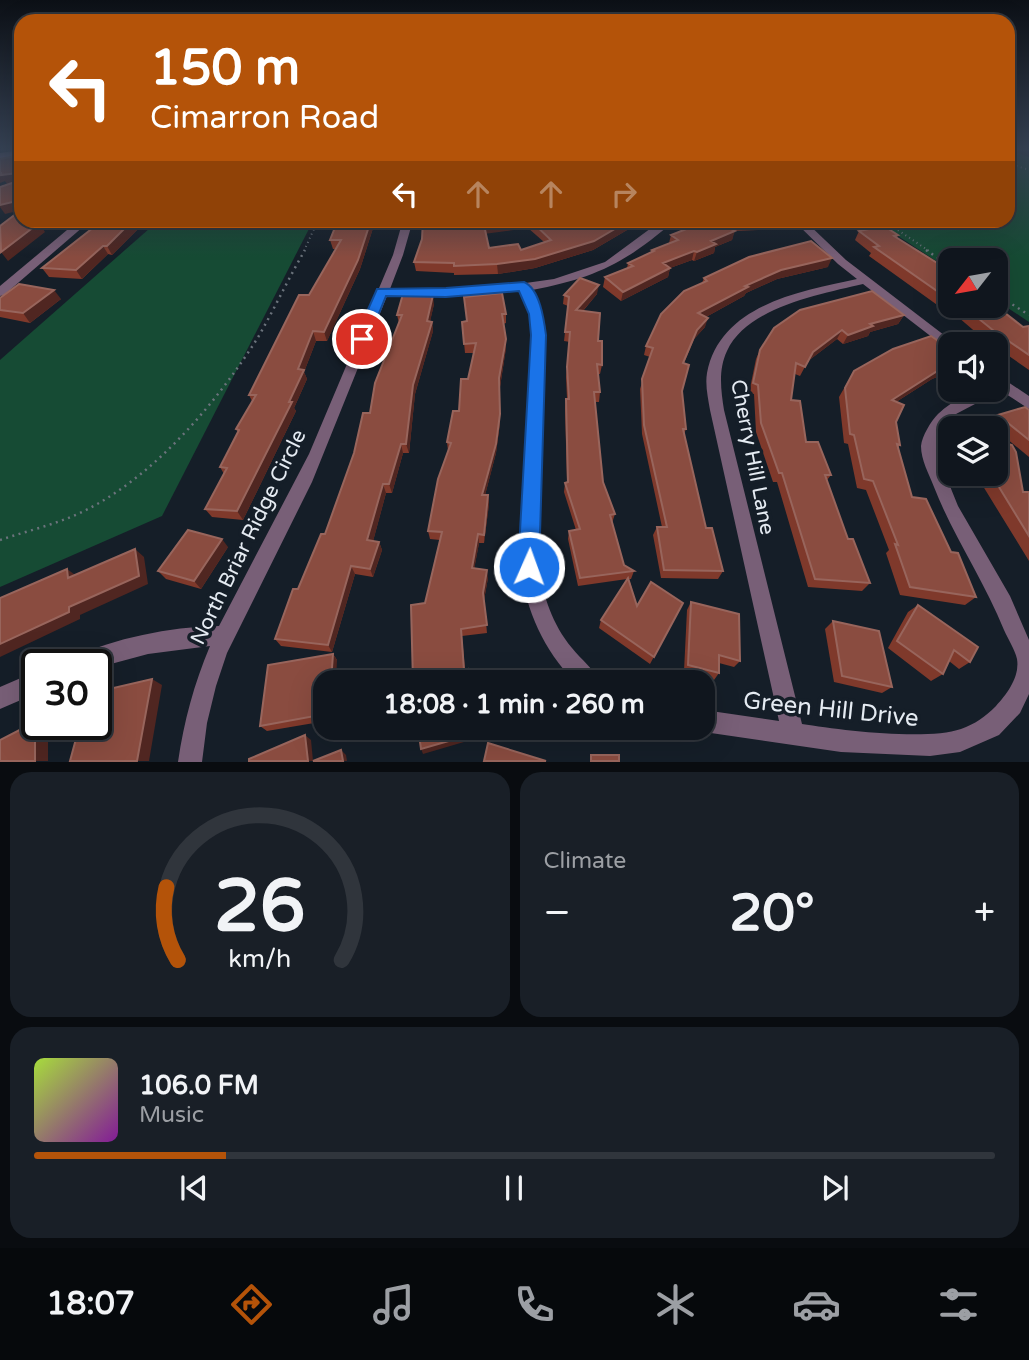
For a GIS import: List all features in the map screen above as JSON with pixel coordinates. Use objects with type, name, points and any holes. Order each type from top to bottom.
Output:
[{"type":"street","points":[[0,292],[25,274],[77,228]]},
{"type":"street","name":"North Briar Ridge Circle","points":[[190,761],[205,683],[223,636],[305,481],[398,255],[406,228]]},
{"type":"street","points":[[381,292],[446,292],[524,286],[607,264],[659,228]]},
{"type":"street","points":[[805,228],[821,245],[938,335]]},
{"type":"street","name":"Cherry Hill Lane","points":[[793,734],[717,410],[714,371],[728,341],[743,324],[760,311],[799,295],[866,281]]},
{"type":"street","points":[[524,286],[536,314],[538,335],[529,567],[534,602],[558,649],[578,670]]},
{"type":"street","points":[[1008,388],[1029,404]]},
{"type":"street","name":"Green Hill Drive","points":[[715,723],[841,741],[930,745],[960,741],[991,727],[1012,705],[1027,676],[1027,659],[1003,603],[951,509],[935,470],[929,444],[938,423],[951,410],[966,402]]},
{"type":"street","points":[[112,653],[146,642],[189,636],[223,636]]},
{"type":"street","points":[[0,698],[21,689]]},
{"type":"path","points":[[0,540],[59,521],[97,504],[131,480],[174,439],[251,346],[303,254],[314,228]]},
{"type":"path","points":[[895,228],[938,258]]},
{"type":"path","points":[[1008,302],[1029,315]]},
{"type":"green space","points":[[1015,186],[1029,186],[1029,322],[1008,308],[1008,248],[938,248],[938,262],[886,228],[1015,228]]},
{"type":"green space","points":[[150,228],[309,228],[162,516],[0,587],[0,360]]},
{"type":"building","points":[[14,186],[14,202],[0,205],[0,187]]},
{"type":"building","points":[[14,215],[14,228],[32,228],[1,252],[0,226]]},
{"type":"building","points":[[93,228],[125,228],[76,270],[42,268]]},
{"type":"building","points":[[335,228],[368,228],[358,260],[324,332],[313,331],[298,369],[304,370],[289,402],[292,402],[237,511],[205,509],[227,468],[220,467],[239,430],[236,429],[256,395],[249,395],[299,295],[309,295],[341,240],[330,240]]},
{"type":"building","points":[[423,228],[485,228],[489,248],[518,244],[521,250],[551,240],[538,228],[616,228],[594,241],[535,259],[497,264],[454,266],[454,263],[414,262],[422,239]]},
{"type":"building","points":[[689,228],[729,228],[735,231],[711,241],[716,244],[663,263],[670,268],[623,292],[605,277],[633,266],[628,263],[678,240],[671,235]]},
{"type":"building","points":[[887,228],[898,235],[894,236],[938,264],[938,292],[874,247],[879,246],[859,231]]},
{"type":"building","points":[[811,241],[832,258],[781,270],[745,286],[748,287],[698,313],[708,318],[697,330],[683,363],[689,365],[682,391],[686,429],[683,429],[706,528],[712,528],[723,571],[664,570],[657,527],[667,527],[644,425],[642,379],[653,348],[646,346],[661,314],[684,291],[707,281],[704,278],[749,257]]},
{"type":"building","points":[[580,278],[599,285],[576,310],[600,313],[598,341],[602,341],[602,365],[597,364],[600,392],[594,392],[603,482],[615,514],[610,515],[624,565],[634,571],[580,578],[569,531],[580,529],[565,483],[568,482],[566,399],[569,399],[567,367],[570,332],[565,332],[569,297],[564,295]]},
{"type":"building","points":[[19,284],[54,290],[23,313],[0,310],[0,298]]},
{"type":"building","points":[[872,291],[904,315],[870,324],[873,326],[848,335],[842,330],[813,352],[805,367],[796,363],[791,400],[800,401],[806,442],[818,442],[831,475],[825,475],[848,539],[853,539],[870,583],[815,579],[782,473],[779,473],[761,423],[758,385],[753,383],[760,350],[774,328],[800,310]]},
{"type":"building","points":[[502,293],[506,314],[502,314],[506,339],[499,378],[500,414],[496,444],[482,495],[488,495],[484,535],[478,534],[472,568],[487,570],[483,593],[487,625],[461,629],[464,670],[413,670],[411,605],[425,603],[442,532],[428,531],[438,479],[451,443],[447,442],[453,411],[459,411],[461,379],[468,379],[476,343],[464,344],[462,322],[467,321],[464,297]]},
{"type":"building","points":[[403,294],[433,295],[427,321],[432,322],[413,385],[406,444],[401,444],[389,484],[383,484],[367,540],[379,542],[370,569],[351,566],[328,645],[275,639],[293,589],[298,589],[321,534],[325,534],[354,453],[363,413],[370,413],[375,383],[402,315],[397,315]]},
{"type":"building","points":[[1008,315],[1023,327],[1029,326],[1029,355],[1008,341],[1008,332],[994,331],[978,318],[1008,318]]},
{"type":"building","points":[[931,336],[938,341],[938,371],[892,400],[904,405],[896,422],[900,445],[897,444],[912,497],[926,499],[951,552],[958,553],[976,597],[910,587],[895,544],[898,545],[873,481],[864,479],[854,435],[850,434],[845,388],[854,371],[893,349]]},
{"type":"building","points":[[1025,407],[1029,410],[1029,440],[1008,423],[1008,416],[998,415]]},
{"type":"building","points":[[1008,444],[1016,452],[1023,492],[1029,492],[1029,536],[998,486],[1008,486]]},
{"type":"building","points":[[188,530],[222,539],[194,581],[158,571]]},
{"type":"building","points":[[135,549],[139,576],[69,607],[69,612],[0,644],[0,598],[67,569],[68,578]]},
{"type":"building","points":[[628,578],[637,606],[651,582],[683,603],[654,657],[601,620]]},
{"type":"building","points":[[691,602],[739,614],[740,661],[719,655],[719,673],[688,665]]},
{"type":"building","points":[[918,605],[978,647],[970,662],[954,650],[943,674],[897,641]]},
{"type":"building","points":[[833,621],[879,631],[892,687],[842,676]]},
{"type":"building","points":[[333,654],[332,670],[313,670],[313,716],[260,726],[268,665]]},
{"type":"building","points":[[152,679],[137,761],[70,761],[76,740],[112,740],[112,688]]},
{"type":"building","points":[[21,729],[21,740],[35,740],[35,761],[0,761],[0,740]]},
{"type":"building","points":[[305,735],[308,761],[249,761],[249,759]]},
{"type":"building","points":[[420,740],[452,740],[421,749]]},
{"type":"building","points":[[488,743],[546,761],[484,761]]},
{"type":"building","points":[[341,750],[343,761],[313,761]]},
{"type":"building","points":[[591,755],[619,755],[619,761],[591,761]]},
{"type":"route","points":[[362,339],[381,292],[485,291],[524,286],[536,314],[538,335],[529,567]]}]
